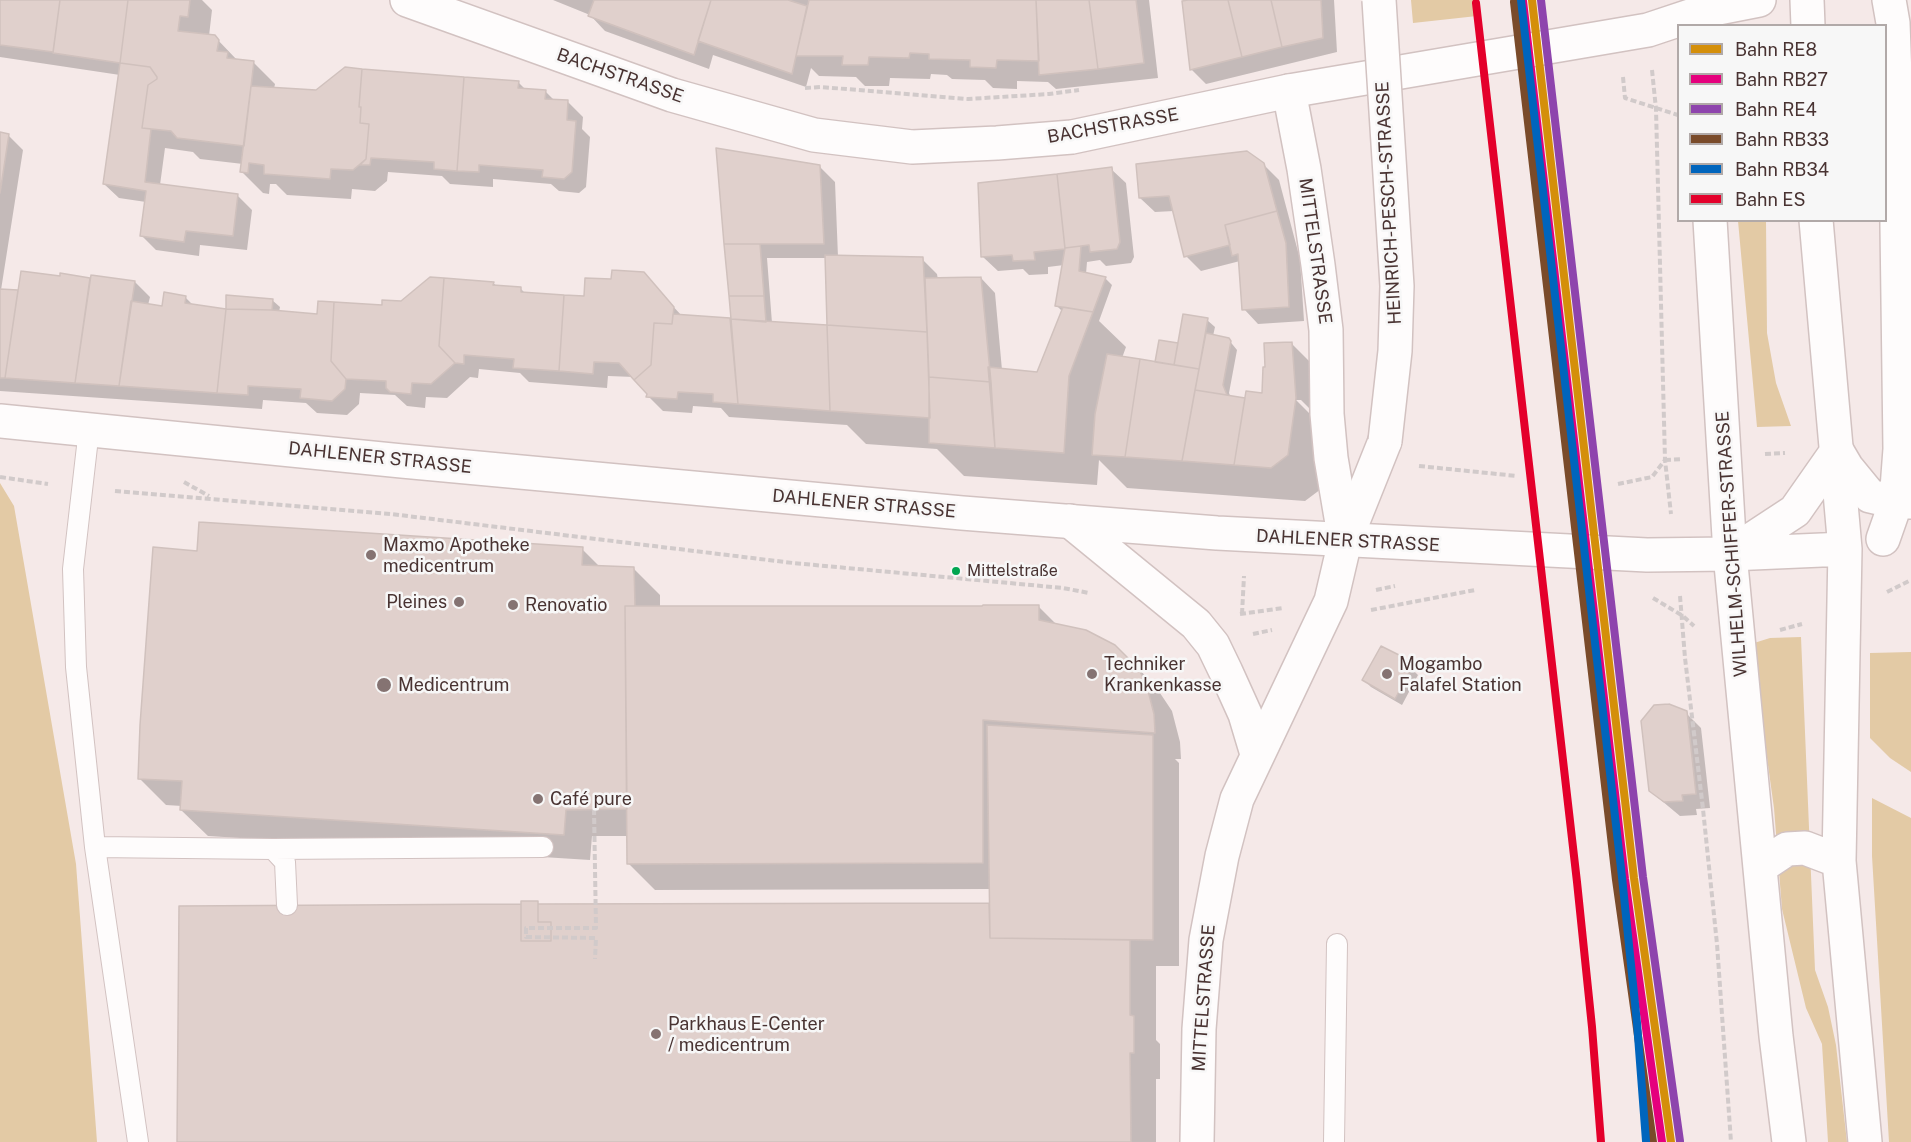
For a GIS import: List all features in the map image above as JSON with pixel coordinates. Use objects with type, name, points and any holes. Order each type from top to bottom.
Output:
[{"type":"main road","name":"BACHSTRASSE","points":[[407,0],[672,95],[814,135],[912,147],[1071,137],[1288,91],[1648,30],[1707,12],[1758,0]]},
{"type":"main road","name":"HEINRICH-PESCH-STRASSE","points":[[1345,541],[1381,451],[1395,351],[1396,286],[1379,0]]},
{"type":"main road","points":[[1807,0],[1808,24]]},
{"type":"main road","points":[[1889,0],[1893,23],[1895,65],[1900,449],[1903,502],[1897,535]]},
{"type":"main road","name":"MITTELSTRASSE","points":[[1197,1142],[1199,1029],[1206,940],[1222,856],[1237,799],[1331,601],[1345,541],[1331,458],[1326,330],[1318,265],[1304,169],[1288,91]]},
{"type":"main road","name":"WILHELM-SCHIFFER-STRASSE","points":[[1710,222],[1730,555],[1776,1036],[1789,1142]]},
{"type":"main road","points":[[1816,222],[1845,549],[1839,861],[1864,1142]]},
{"type":"main road","name":"DAHLENER STRASSE","points":[[0,421],[938,511],[1345,541],[1647,555],[1730,555],[1845,549],[1897,535]]},
{"type":"main road","points":[[1837,451],[1847,468],[1870,496],[1903,502]]},
{"type":"main road","points":[[1730,555],[1795,511],[1837,451]]},
{"type":"main road","points":[[1070,521],[1196,624],[1213,645],[1245,714],[1257,754]]},
{"type":"main road","points":[[1760,867],[1787,849],[1805,848],[1839,861]]},
{"type":"lane","points":[[89,429],[73,569],[76,668],[94,847],[138,1142]]},
{"type":"lane","points":[[94,847],[273,849],[543,847]]},
{"type":"lane","points":[[273,849],[285,862],[287,905]]},
{"type":"lane","points":[[1334,1142],[1337,944]]},
{"type":"path","points":[[1618,484],[1652,477],[1665,460],[1656,109],[1648,30]]},
{"type":"path","points":[[799,88],[821,87],[968,99],[1082,90]]},
{"type":"path","points":[[1656,109],[1677,115]]},
{"type":"path","points":[[1381,451],[1517,476]]},
{"type":"path","points":[[212,498],[429,518],[793,563],[1063,588],[1095,594]]},
{"type":"path","points":[[1243,624],[1246,535]]},
{"type":"path","points":[[1643,595],[1653,598],[1683,616],[1707,637],[1739,641],[1843,613],[1911,580]]},
{"type":"path","points":[[1683,616],[1684,658],[1717,944],[1731,1142]]},
{"type":"path","points":[[594,809],[596,928],[526,928],[526,937],[596,938],[595,959]]},
{"type":"shaded area","points":[[1411,0],[1475,0],[1477,16],[1413,23]]},
{"type":"shaded area","points":[[1738,222],[1766,222],[1767,333],[1776,383],[1791,426],[1757,427]]},
{"type":"shaded area","points":[[0,483],[14,506],[76,864],[97,1142],[0,1142]]},
{"type":"shaded area","points":[[1801,637],[1815,970],[1828,1007],[1836,1045],[1847,1142],[1828,1142],[1822,1044],[1806,1008],[1782,909],[1774,808],[1753,658],[1754,643],[1770,638]]},
{"type":"shaded area","points":[[1911,652],[1911,772],[1890,758],[1870,738],[1870,653]]},
{"type":"shaded area","points":[[1872,798],[1911,818],[1911,1142],[1889,1142],[1872,856]]},
{"type":"building","points":[[0,0],[60,0],[53,52],[0,45]]},
{"type":"building","points":[[60,0],[128,0],[120,63],[53,53]]},
{"type":"building","points":[[128,0],[190,0],[188,17],[180,16],[178,31],[215,35],[219,40],[217,51],[228,52],[227,58],[254,61],[244,146],[177,138],[171,131],[142,128],[148,85],[157,77],[150,67],[120,63]]},
{"type":"building","points":[[594,0],[711,0],[694,55],[588,16]]},
{"type":"building","points":[[711,0],[788,0],[807,6],[792,74],[698,41]]},
{"type":"building","points":[[809,0],[1036,0],[1039,61],[997,60],[996,68],[970,67],[970,60],[929,59],[929,54],[910,53],[909,58],[869,57],[868,65],[842,65],[843,56],[796,56]]},
{"type":"building","points":[[1036,0],[1089,0],[1098,69],[1039,75]]},
{"type":"building","points":[[1089,0],[1136,0],[1144,63],[1098,69]]},
{"type":"building","points":[[1228,0],[1242,57],[1190,70],[1182,1]]},
{"type":"building","points":[[1228,0],[1271,0],[1282,47],[1242,57]]},
{"type":"building","points":[[1271,0],[1321,0],[1323,38],[1282,47]]},
{"type":"building","points":[[120,63],[150,67],[157,77],[148,85],[142,128],[151,129],[145,182],[238,194],[233,236],[186,231],[184,242],[140,236],[146,191],[103,184]]},
{"type":"building","points":[[345,67],[362,69],[359,107],[361,107],[360,123],[369,124],[366,159],[353,170],[331,169],[330,179],[264,174],[264,165],[249,163],[248,173],[240,172],[251,86],[316,90]]},
{"type":"building","points":[[362,69],[464,77],[457,171],[434,169],[434,162],[371,158],[370,165],[360,165],[366,159],[369,124],[360,123]]},
{"type":"building","points":[[464,77],[519,81],[518,88],[546,90],[545,99],[568,100],[567,120],[576,121],[572,172],[564,179],[542,177],[543,170],[479,165],[479,172],[457,171]]},
{"type":"building","points":[[0,132],[9,134],[0,193]]},
{"type":"building","points":[[716,148],[820,165],[824,244],[724,244]]},
{"type":"building","points":[[1247,151],[1264,163],[1277,211],[1225,225],[1230,245],[1184,257],[1169,196],[1139,198],[1136,164]]},
{"type":"building","points":[[1112,167],[1120,242],[1117,249],[1090,252],[1089,245],[1065,248],[1057,174]]},
{"type":"building","points":[[1057,174],[1065,249],[1034,252],[1035,260],[1013,261],[1012,255],[981,257],[978,183]]},
{"type":"building","points":[[1277,211],[1286,243],[1289,307],[1242,310],[1238,254],[1232,256],[1225,225]]},
{"type":"building","points":[[724,244],[760,244],[764,296],[729,296]]},
{"type":"building","points":[[1081,246],[1079,271],[1106,277],[1093,312],[1055,306],[1065,248]]},
{"type":"building","points":[[825,255],[923,257],[927,332],[827,325]]},
{"type":"building","points":[[612,270],[644,272],[674,307],[672,324],[654,323],[651,365],[634,380],[619,363],[594,362],[593,374],[559,371],[564,295],[584,296],[585,278],[611,279]]},
{"type":"building","points":[[21,271],[60,276],[60,273],[90,278],[75,383],[5,378]]},
{"type":"building","points":[[91,275],[135,281],[119,386],[75,383]]},
{"type":"building","points":[[430,277],[444,278],[439,346],[455,363],[431,384],[412,383],[411,394],[390,392],[386,388],[386,381],[346,379],[331,361],[334,302],[382,305],[382,300],[401,301]]},
{"type":"building","points":[[981,277],[991,382],[929,377],[925,278]]},
{"type":"building","points":[[444,278],[494,282],[493,285],[521,287],[521,292],[564,295],[559,371],[513,368],[514,359],[464,355],[464,364],[455,363],[439,346]]},
{"type":"building","points":[[0,289],[18,290],[5,378],[0,378]]},
{"type":"building","points":[[164,292],[186,296],[185,303],[226,309],[217,393],[119,386],[131,301],[162,306]]},
{"type":"building","points":[[226,295],[273,299],[272,310],[226,309]]},
{"type":"building","points":[[729,296],[764,296],[766,322],[731,319]]},
{"type":"building","points":[[318,301],[334,302],[331,361],[346,379],[345,389],[332,401],[300,398],[301,389],[248,386],[248,395],[217,393],[226,309],[317,314]]},
{"type":"building","points":[[1063,307],[1093,312],[1069,376],[1064,453],[995,448],[988,367],[1037,372]]},
{"type":"building","points":[[673,314],[730,318],[738,404],[713,402],[713,394],[678,392],[677,399],[646,397],[647,394],[634,380],[651,365],[654,323],[672,324]]},
{"type":"building","points":[[1183,314],[1208,318],[1199,369],[1174,365]]},
{"type":"building","points":[[731,319],[827,325],[830,411],[738,404]]},
{"type":"building","points":[[827,325],[927,332],[930,418],[830,411]]},
{"type":"building","points":[[1206,333],[1229,338],[1231,341],[1223,385],[1227,395],[1195,390]]},
{"type":"building","points":[[1159,340],[1178,343],[1174,365],[1155,362]]},
{"type":"building","points":[[1292,342],[1296,398],[1288,455],[1271,468],[1234,465],[1246,391],[1262,393],[1263,367],[1265,367],[1264,343]]},
{"type":"building","points":[[1107,354],[1140,359],[1125,457],[1092,455],[1095,414]]},
{"type":"building","points":[[1140,359],[1199,369],[1182,461],[1125,457]]},
{"type":"building","points":[[929,377],[991,382],[995,448],[929,443]]},
{"type":"building","points":[[1195,390],[1245,398],[1234,465],[1182,461]]},
{"type":"building","name":"Medicentrum","points":[[199,522],[583,547],[582,565],[634,567],[635,606],[625,606],[627,809],[566,810],[564,835],[180,810],[182,781],[138,779],[140,725],[153,547],[197,551]]},
{"type":"building","points":[[1039,605],[1039,620],[1086,630],[1115,645],[1138,668],[1146,683],[1154,714],[1155,733],[983,720],[983,863],[627,864],[625,606]]},
{"type":"building","points":[[1381,646],[1401,656],[1399,660],[1412,667],[1395,699],[1362,680]]},
{"type":"building","points":[[1669,704],[1687,711],[1696,794],[1682,795],[1683,801],[1664,802],[1649,791],[1641,721],[1654,705]]},
{"type":"building","points":[[987,725],[1153,735],[1153,940],[990,938]]},
{"type":"building","points":[[521,901],[538,901],[538,922],[551,922],[551,941],[521,941]]},
{"type":"building","name":"Parkhaus E-Center / medicentrum","points":[[989,903],[990,938],[1130,940],[1130,1015],[1134,1016],[1134,1053],[1130,1053],[1131,1142],[177,1142],[179,906],[521,904],[521,941],[551,941],[551,922],[538,922],[538,904]]},
{"type":"rail line","name":"RB34","points":[[1521,0],[1622,877],[1646,1141]]},
{"type":"rail line","name":"RE8","points":[[1532,0],[1634,878],[1671,1142]]},
{"type":"rail line","name":"RE4","points":[[1541,0],[1643,877],[1680,1141]]},
{"type":"rail line","name":"RB27","points":[[1523,1],[1625,879],[1662,1142]]},
{"type":"rail line","name":"RB33","points":[[1514,2],[1616,880],[1653,1142]]},
{"type":"rail line","name":"ES","points":[[1476,3],[1577,882],[1601,1142]]},
{"type":"place","name":"Maxmo Apotheke medicentrum","points":[[371,555]]},
{"type":"place","name":"Mittelstraße","points":[[956,571]]},
{"type":"place","name":"Pleines","points":[[459,602]]},
{"type":"place","name":"Renovatio","points":[[513,605]]},
{"type":"place","name":"Techniker Krankenkasse","points":[[1092,674]]},
{"type":"place","name":"Mogambo Falafel Station","points":[[1387,674]]},
{"type":"place","name":"Medicentrum","points":[[384,685]]},
{"type":"place","name":"Café pure","points":[[538,799]]},
{"type":"place","name":"Parkhaus E-Center / medicentrum","points":[[656,1034]]}]
